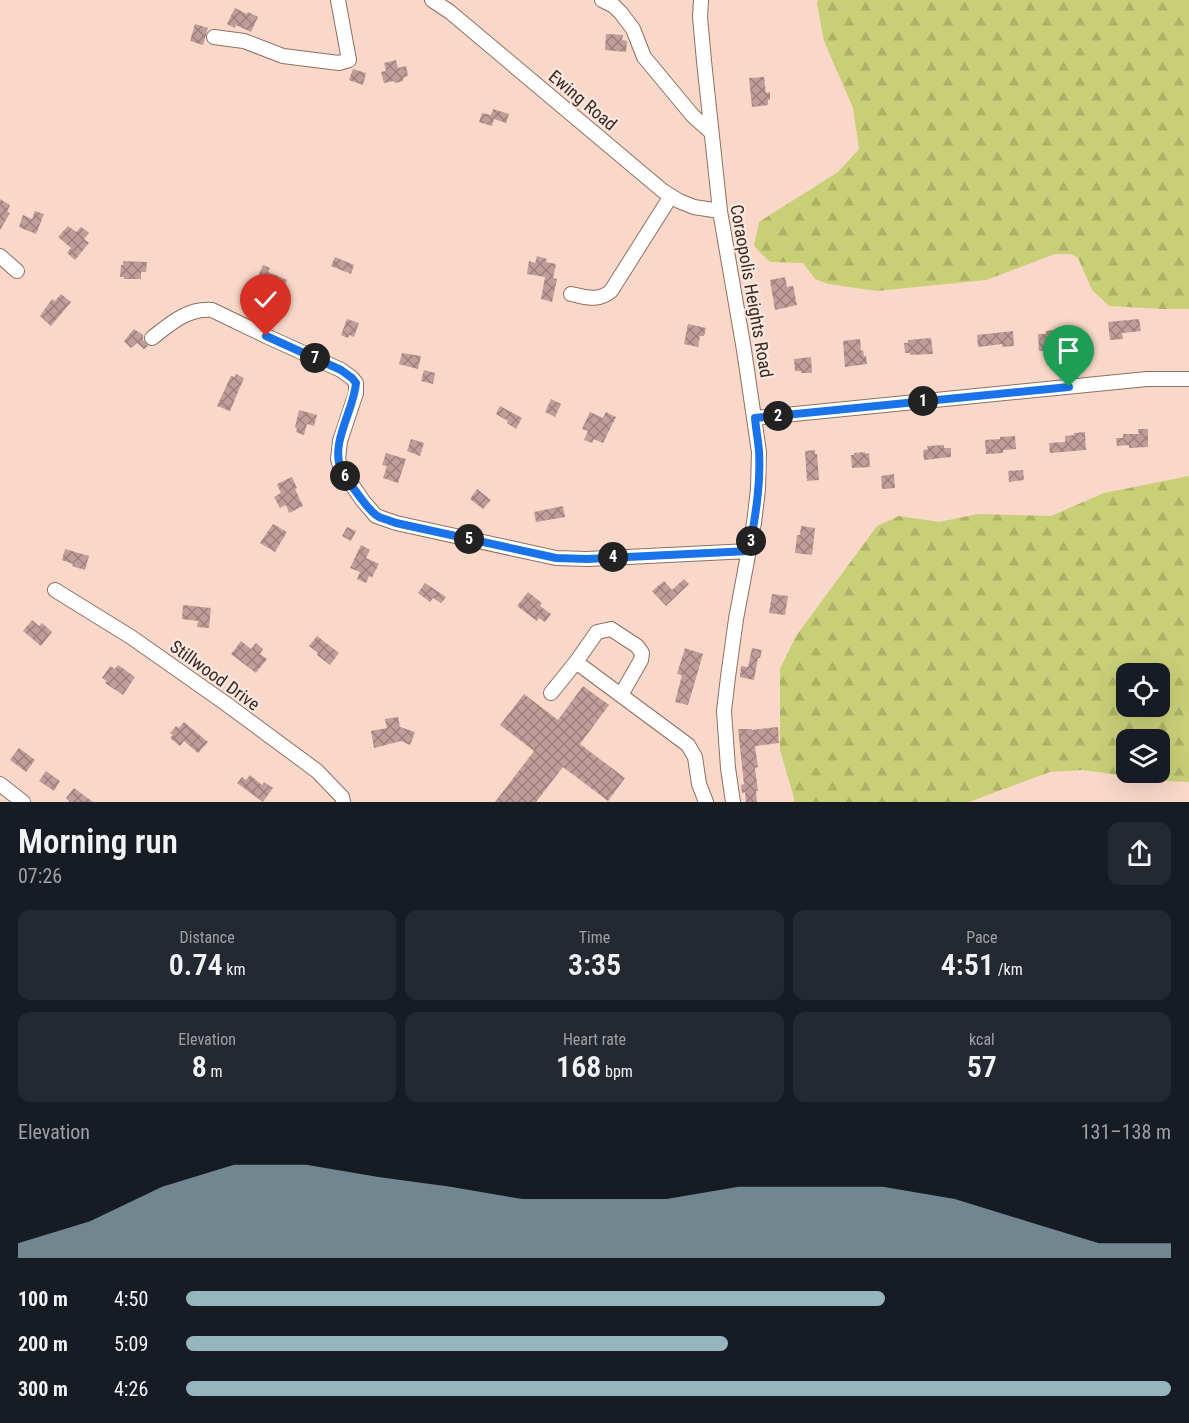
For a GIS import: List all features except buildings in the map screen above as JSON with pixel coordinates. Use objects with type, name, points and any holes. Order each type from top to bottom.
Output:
[{"type":"street","points":[[214,37],[244,41],[283,56],[339,63],[349,60],[338,0]]},
{"type":"street","name":"Ewing Road","points":[[432,0],[450,12],[670,196],[694,207],[720,211]]},
{"type":"street","points":[[602,0],[614,6],[621,13],[633,29],[644,57],[693,116],[711,132]]},
{"type":"street","name":"Coraopolis Heights Road","points":[[701,0],[700,17],[720,211],[759,452],[754,523],[736,619],[724,711],[733,800]]},
{"type":"street","points":[[571,294],[596,298],[611,291],[670,196]]},
{"type":"street","points":[[0,256],[17,271]]},
{"type":"street","points":[[152,338],[174,320],[191,312],[212,310],[341,370],[352,378],[356,383],[356,393],[340,441],[338,459],[341,469],[376,516],[396,523],[556,558],[587,559],[749,551]]},
{"type":"street","points":[[755,418],[1148,379],[1189,379]]},
{"type":"street","name":"Stillwood Drive","points":[[55,590],[131,637],[233,709],[317,771],[342,797],[343,802]]},
{"type":"street","points":[[551,693],[597,632],[611,629],[637,646],[642,653],[641,660],[621,695]]},
{"type":"street","points":[[576,662],[688,745],[695,757],[699,784],[706,802]]},
{"type":"street","points":[[0,784],[23,802]]},
{"type":"street","points":[[712,802],[733,800]]},
{"type":"green space","points":[[818,0],[1189,0],[1189,309],[1109,306],[1092,290],[1078,258],[1071,254],[1055,254],[986,280],[877,291],[828,284],[815,279],[803,263],[770,262],[754,246],[759,222],[838,172],[859,149],[853,108],[824,41]]},
{"type":"green space","points":[[1189,476],[1189,782],[1170,781],[1170,729],[1116,729],[1116,775],[1082,770],[1050,772],[969,802],[794,802],[780,750],[780,669],[796,636],[877,526],[899,516],[939,522],[978,514],[1051,516],[1104,493]]},
{"type":"route","points":[[266,336],[341,370],[356,383],[356,393],[340,441],[338,459],[350,484],[376,516],[396,523],[556,558],[587,559],[749,551],[758,489],[759,452],[755,418],[1069,387]]}]
